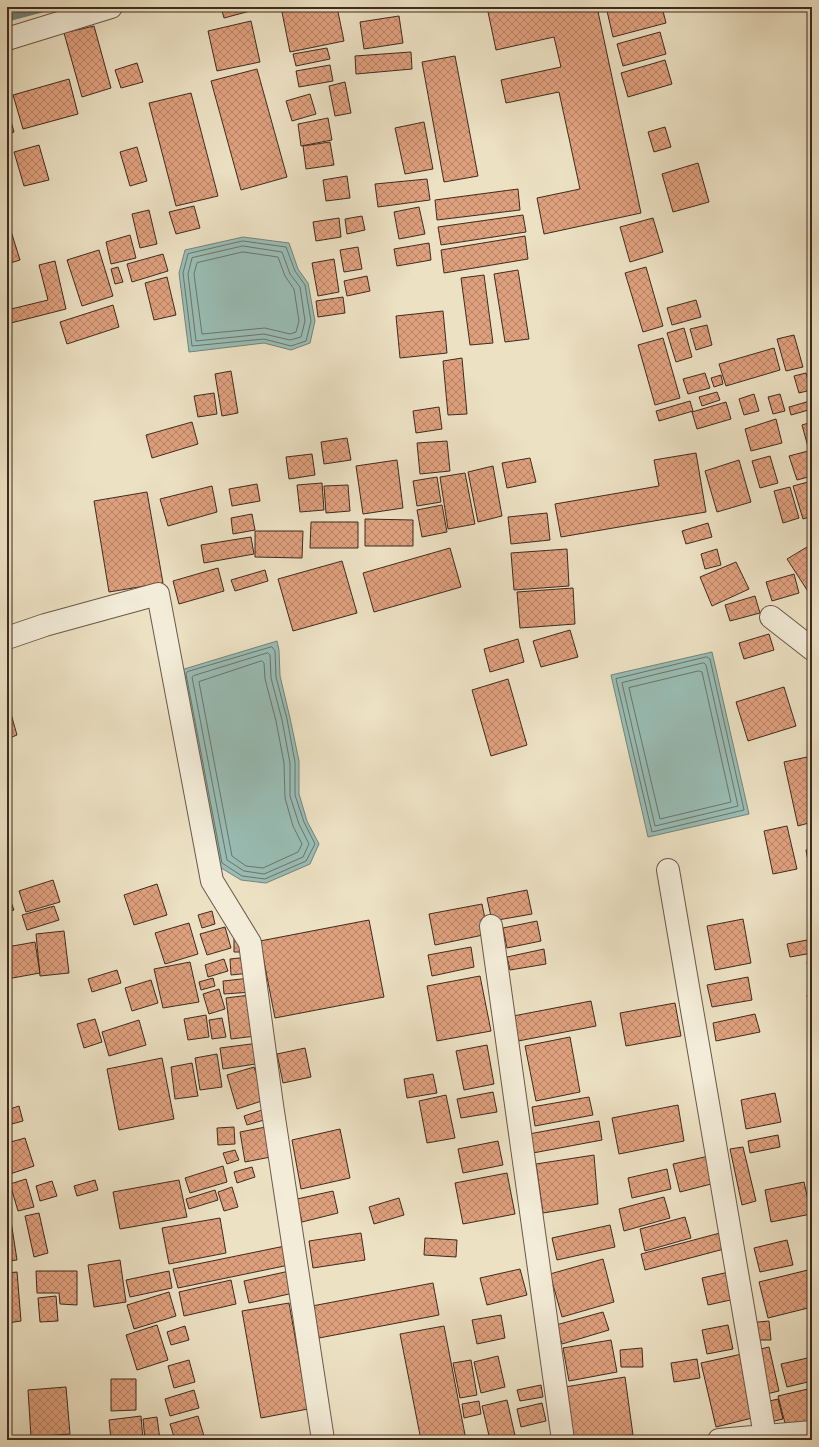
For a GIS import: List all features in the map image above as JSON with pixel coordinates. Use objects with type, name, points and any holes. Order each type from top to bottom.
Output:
[{"type":"street","points":[[7,39],[111,7]]},
{"type":"street","points":[[7,638],[45,625],[158,594],[212,881],[250,942],[272,1105],[323,1440]]},
{"type":"street","points":[[771,617],[812,649]]},
{"type":"street","points":[[668,870],[765,1436]]},
{"type":"street","points":[[491,926],[563,1440]]},
{"type":"street","points":[[719,1440],[812,1432]]},
{"type":"water","points":[[243,237],[289,243],[298,269],[308,283],[315,321],[310,343],[291,350],[264,343],[189,352],[179,273],[185,250]]},
{"type":"water","points":[[277,641],[279,650],[280,676],[299,761],[299,794],[307,821],[319,844],[310,864],[266,883],[241,880],[218,866],[181,670]]},
{"type":"water","points":[[712,652],[749,814],[648,837],[611,675]]},
{"type":"building","points":[[221,7],[265,7],[224,18]]},
{"type":"building","points":[[281,7],[337,7],[344,41],[290,52]]},
{"type":"building","points":[[487,7],[597,7],[641,213],[544,234],[537,198],[580,189],[559,92],[506,103],[501,80],[561,67],[554,37],[496,50]]},
{"type":"building","points":[[624,7],[662,7],[666,23],[613,37],[607,11]]},
{"type":"building","points":[[399,16],[403,43],[364,49],[360,22]]},
{"type":"building","points":[[251,21],[260,62],[217,71],[208,31]]},
{"type":"building","points":[[94,26],[111,88],[82,97],[64,33]]},
{"type":"building","points":[[660,32],[666,54],[623,66],[617,44]]},
{"type":"building","points":[[327,48],[330,59],[296,66],[293,54]]},
{"type":"building","points":[[411,52],[412,69],[356,74],[355,56]]},
{"type":"building","points":[[455,56],[478,176],[444,182],[422,62]]},
{"type":"building","points":[[665,60],[672,84],[628,97],[621,73]]},
{"type":"building","points":[[137,63],[143,82],[121,88],[115,70]]},
{"type":"building","points":[[330,65],[333,81],[299,87],[296,71]]},
{"type":"building","points":[[257,69],[287,177],[241,190],[211,81]]},
{"type":"building","points":[[69,79],[78,114],[23,129],[13,95]]},
{"type":"building","points":[[345,82],[351,113],[335,116],[329,86]]},
{"type":"building","points":[[191,93],[218,196],[176,206],[149,103]]},
{"type":"building","points":[[310,94],[316,114],[292,121],[286,101]]},
{"type":"building","points":[[7,107],[14,132],[7,135]]},
{"type":"building","points":[[328,118],[332,140],[301,146],[298,124]]},
{"type":"building","points":[[424,122],[433,169],[405,174],[395,128]]},
{"type":"building","points":[[665,127],[671,147],[654,152],[648,132]]},
{"type":"building","points":[[330,142],[334,165],[306,169],[303,146]]},
{"type":"building","points":[[39,145],[49,180],[24,186],[14,152]]},
{"type":"building","points":[[137,147],[147,181],[130,186],[120,152]]},
{"type":"building","points":[[698,163],[709,202],[673,212],[662,174]]},
{"type":"building","points":[[347,176],[350,198],[326,201],[323,180]]},
{"type":"building","points":[[427,179],[430,200],[378,207],[375,184]]},
{"type":"building","points":[[518,189],[520,210],[437,220],[435,200]]},
{"type":"building","points":[[194,206],[200,228],[176,234],[169,212]]},
{"type":"building","points":[[419,207],[425,234],[399,239],[394,212]]},
{"type":"building","points":[[149,210],[157,244],[140,248],[132,214]]},
{"type":"building","points":[[523,215],[526,232],[441,245],[438,227]]},
{"type":"building","points":[[362,216],[365,230],[347,234],[345,219]]},
{"type":"building","points":[[339,218],[341,237],[316,241],[313,222]]},
{"type":"building","points":[[653,218],[663,252],[630,262],[620,227]]},
{"type":"building","points":[[10,228],[20,260],[7,264],[7,229]]},
{"type":"building","points":[[130,235],[136,258],[111,264],[106,242]]},
{"type":"building","points":[[525,236],[528,259],[444,273],[441,250]]},
{"type":"building","points":[[429,243],[431,260],[397,266],[394,249]]},
{"type":"building","points":[[358,247],[362,269],[344,272],[340,250]]},
{"type":"building","points":[[99,250],[113,296],[82,306],[67,260]]},
{"type":"building","points":[[163,254],[168,271],[132,282],[127,264]]},
{"type":"building","points":[[334,259],[339,292],[318,296],[312,263]]},
{"type":"building","points":[[55,261],[66,309],[7,324],[7,310],[48,300],[39,265]]},
{"type":"building","points":[[118,267],[123,282],[115,284],[111,269]]},
{"type":"building","points":[[646,267],[663,326],[643,332],[625,273]]},
{"type":"building","points":[[518,270],[529,339],[505,342],[494,274]]},
{"type":"building","points":[[484,275],[493,343],[470,345],[461,278]]},
{"type":"building","points":[[367,276],[370,291],[347,296],[344,281]]},
{"type":"building","points":[[167,277],[176,315],[154,320],[145,283]]},
{"type":"building","points":[[343,297],[345,313],[318,317],[316,301]]},
{"type":"building","points":[[696,300],[701,317],[672,325],[667,308]]},
{"type":"building","points":[[113,305],[119,327],[67,344],[60,322]]},
{"type":"building","points":[[443,311],[447,353],[400,358],[396,316]]},
{"type":"building","points":[[707,325],[712,345],[696,350],[690,329]]},
{"type":"building","points":[[684,328],[692,357],[676,362],[667,333]]},
{"type":"building","points":[[794,335],[803,367],[786,371],[777,339]]},
{"type":"building","points":[[663,338],[680,398],[655,405],[638,345]]},
{"type":"building","points":[[774,348],[780,370],[726,386],[719,364]]},
{"type":"building","points":[[462,358],[467,414],[448,415],[443,361]]},
{"type":"building","points":[[231,371],[238,413],[222,416],[215,374]]},
{"type":"building","points":[[705,373],[710,388],[688,394],[683,379]]},
{"type":"building","points":[[806,373],[811,390],[799,393],[794,376]]},
{"type":"building","points":[[721,375],[723,384],[714,387],[711,378]]},
{"type":"building","points":[[717,392],[720,400],[702,406],[699,397]]},
{"type":"building","points":[[214,393],[217,414],[198,417],[194,396]]},
{"type":"building","points":[[754,394],[759,411],[744,415],[739,399]]},
{"type":"building","points":[[780,394],[785,411],[773,414],[768,397]]},
{"type":"building","points":[[690,401],[693,411],[659,421],[656,411]]},
{"type":"building","points":[[810,401],[812,409],[791,415],[789,407]]},
{"type":"building","points":[[726,402],[731,419],[697,429],[692,412]]},
{"type":"building","points":[[439,407],[442,429],[416,433],[413,411]]},
{"type":"building","points":[[776,419],[782,443],[751,451],[745,429]]},
{"type":"building","points":[[192,422],[198,444],[152,458],[146,435]]},
{"type":"building","points":[[812,422],[812,446],[808,447],[802,425]]},
{"type":"building","points":[[347,438],[351,460],[324,464],[321,442]]},
{"type":"building","points":[[447,441],[450,471],[420,474],[417,443]]},
{"type":"building","points":[[812,450],[812,476],[797,480],[789,456]]},
{"type":"building","points":[[696,453],[706,512],[561,537],[555,504],[659,486],[654,460]]},
{"type":"building","points":[[312,454],[315,475],[289,479],[286,457]]},
{"type":"building","points":[[770,456],[778,483],[760,488],[752,461]]},
{"type":"building","points":[[530,458],[536,482],[507,488],[502,463]]},
{"type":"building","points":[[397,460],[403,508],[363,514],[356,466]]},
{"type":"building","points":[[739,460],[751,502],[717,512],[705,471]]},
{"type":"building","points":[[493,466],[502,516],[478,522],[468,472]]},
{"type":"building","points":[[465,473],[475,524],[448,529],[440,477]]},
{"type":"building","points":[[437,477],[441,502],[417,506],[413,481]]},
{"type":"building","points":[[812,481],[812,516],[803,519],[793,486]]},
{"type":"building","points":[[322,483],[324,510],[300,512],[297,485]]},
{"type":"building","points":[[257,484],[260,501],[232,506],[229,489]]},
{"type":"building","points":[[348,485],[350,511],[326,513],[324,486]]},
{"type":"building","points":[[212,486],[217,512],[168,526],[160,499]]},
{"type":"building","points":[[790,487],[799,518],[783,523],[774,491]]},
{"type":"building","points":[[147,492],[163,583],[109,592],[94,501]]},
{"type":"building","points":[[442,505],[447,532],[422,537],[417,510]]},
{"type":"building","points":[[547,513],[550,540],[511,544],[508,517]]},
{"type":"building","points":[[252,514],[255,530],[233,534],[231,518]]},
{"type":"building","points":[[365,519],[413,520],[413,546],[365,546]]},
{"type":"building","points":[[311,522],[358,522],[358,548],[310,548]]},
{"type":"building","points":[[708,523],[712,537],[686,544],[682,531]]},
{"type":"building","points":[[255,531],[303,531],[302,558],[255,557]]},
{"type":"building","points":[[251,537],[254,554],[204,563],[201,545]]},
{"type":"building","points":[[812,544],[812,592],[809,593],[787,559]]},
{"type":"building","points":[[450,548],[461,587],[374,612],[363,573]]},
{"type":"building","points":[[567,549],[569,586],[514,590],[511,553]]},
{"type":"building","points":[[717,549],[721,565],[705,569],[701,554]]},
{"type":"building","points":[[342,561],[357,613],[293,631],[278,579]]},
{"type":"building","points":[[736,562],[749,589],[712,606],[700,577]]},
{"type":"building","points":[[218,568],[224,591],[179,604],[173,581]]},
{"type":"building","points":[[265,570],[268,581],[235,591],[231,580]]},
{"type":"building","points":[[794,574],[799,593],[772,601],[766,582]]},
{"type":"building","points":[[573,588],[575,624],[520,628],[517,592]]},
{"type":"building","points":[[755,596],[760,613],[730,621],[725,605]]},
{"type":"building","points":[[570,630],[578,657],[541,667],[533,641]]},
{"type":"building","points":[[769,634],[774,650],[744,659],[739,643]]},
{"type":"building","points":[[518,639],[524,662],[490,672],[484,649]]},
{"type":"building","points":[[508,679],[527,745],[491,756],[472,690]]},
{"type":"building","points":[[784,687],[796,726],[748,741],[736,702]]},
{"type":"building","points":[[9,707],[17,735],[7,739],[7,708]]},
{"type":"building","points":[[812,756],[812,822],[798,826],[784,762]]},
{"type":"building","points":[[787,826],[797,869],[773,874],[764,831]]},
{"type":"building","points":[[812,848],[812,867],[809,867],[806,850]]},
{"type":"building","points":[[53,880],[60,902],[26,912],[19,891]]},
{"type":"building","points":[[157,884],[167,915],[134,925],[124,895]]},
{"type":"building","points":[[527,890],[532,914],[492,921],[487,898]]},
{"type":"building","points":[[7,891],[14,910],[7,912]]},
{"type":"building","points":[[482,904],[488,934],[435,945],[429,914]]},
{"type":"building","points":[[54,906],[59,920],[27,930],[22,915]]},
{"type":"building","points":[[212,911],[215,924],[202,928],[198,915]]},
{"type":"building","points":[[743,919],[751,963],[715,970],[707,926]]},
{"type":"building","points":[[369,920],[384,997],[275,1018],[260,941]]},
{"type":"building","points":[[537,921],[541,941],[507,948],[503,928]]},
{"type":"building","points":[[189,923],[198,954],[165,964],[155,933]]},
{"type":"building","points":[[225,927],[231,948],[207,955],[200,934]]},
{"type":"building","points":[[64,931],[69,973],[40,976],[36,934]]},
{"type":"building","points":[[234,938],[245,952],[234,952]]},
{"type":"building","points":[[812,939],[812,953],[790,957],[787,944]]},
{"type":"building","points":[[35,942],[40,973],[7,979],[7,947]]},
{"type":"building","points":[[471,947],[474,967],[432,976],[428,955]]},
{"type":"building","points":[[544,949],[546,964],[510,970],[507,957]]},
{"type":"building","points":[[249,957],[250,973],[231,975],[230,959]]},
{"type":"building","points":[[224,959],[228,971],[208,977],[205,965]]},
{"type":"building","points":[[812,961],[812,976],[810,977],[807,962]]},
{"type":"building","points":[[190,962],[199,1002],[163,1008],[154,969]]},
{"type":"building","points":[[117,970],[121,983],[92,992],[88,979]]},
{"type":"building","points":[[480,976],[491,1031],[437,1041],[427,986]]},
{"type":"building","points":[[748,977],[752,1000],[712,1007],[707,985]]},
{"type":"building","points":[[213,978],[215,986],[201,990],[199,982]]},
{"type":"building","points":[[251,978],[252,992],[224,994],[223,981]]},
{"type":"building","points":[[151,980],[158,1003],[132,1011],[125,988]]},
{"type":"building","points":[[219,989],[225,1009],[209,1014],[203,994]]},
{"type":"building","points":[[812,994],[812,1016],[811,1016],[807,995]]},
{"type":"building","points":[[250,995],[256,1036],[231,1039],[226,998]]},
{"type":"building","points":[[591,1001],[596,1026],[513,1042],[508,1017]]},
{"type":"building","points":[[675,1003],[681,1036],[626,1046],[620,1013]]},
{"type":"building","points":[[755,1014],[760,1032],[716,1041],[713,1023]]},
{"type":"building","points":[[206,1015],[209,1037],[188,1040],[184,1019]]},
{"type":"building","points":[[222,1018],[226,1037],[212,1039],[209,1020]]},
{"type":"building","points":[[95,1019],[102,1042],[84,1048],[77,1024]]},
{"type":"building","points":[[139,1020],[146,1045],[109,1056],[102,1032]]},
{"type":"building","points":[[570,1037],[580,1092],[536,1101],[525,1046]]},
{"type":"building","points":[[259,1043],[262,1063],[223,1069],[220,1048]]},
{"type":"building","points":[[487,1045],[494,1084],[464,1090],[456,1051]]},
{"type":"building","points":[[305,1048],[311,1077],[283,1083],[277,1054]]},
{"type":"building","points":[[217,1054],[222,1087],[200,1090],[195,1058]]},
{"type":"building","points":[[162,1058],[174,1119],[119,1130],[107,1069]]},
{"type":"building","points":[[192,1063],[198,1096],[175,1099],[171,1067]]},
{"type":"building","points":[[254,1067],[265,1100],[237,1109],[227,1075]]},
{"type":"building","points":[[433,1074],[437,1093],[407,1098],[404,1079]]},
{"type":"building","points":[[493,1092],[497,1112],[461,1118],[457,1099]]},
{"type":"building","points":[[775,1093],[781,1122],[746,1129],[741,1100]]},
{"type":"building","points":[[446,1095],[455,1138],[427,1143],[419,1101]]},
{"type":"building","points":[[589,1097],[593,1115],[535,1126],[532,1107]]},
{"type":"building","points":[[678,1105],[684,1141],[619,1154],[612,1118]]},
{"type":"building","points":[[19,1106],[23,1121],[8,1125],[7,1110]]},
{"type":"building","points":[[262,1110],[264,1120],[247,1125],[244,1116]]},
{"type":"building","points":[[599,1121],[602,1140],[533,1153],[529,1134]]},
{"type":"building","points":[[271,1126],[276,1156],[245,1162],[240,1132]]},
{"type":"building","points":[[234,1127],[235,1144],[218,1145],[217,1128]]},
{"type":"building","points":[[340,1129],[350,1178],[301,1189],[292,1140]]},
{"type":"building","points":[[778,1135],[780,1147],[750,1153],[748,1141]]},
{"type":"building","points":[[25,1138],[34,1166],[7,1175],[7,1143]]},
{"type":"building","points":[[498,1141],[503,1165],[463,1173],[458,1149]]},
{"type":"building","points":[[743,1147],[756,1201],[742,1205],[730,1149]]},
{"type":"building","points":[[235,1150],[239,1160],[227,1164],[223,1153]]},
{"type":"building","points":[[594,1155],[598,1204],[543,1213],[536,1164]]},
{"type":"building","points":[[709,1156],[715,1183],[680,1192],[673,1164]]},
{"type":"building","points":[[223,1166],[227,1182],[190,1193],[185,1178]]},
{"type":"building","points":[[252,1167],[255,1177],[237,1183],[234,1172]]},
{"type":"building","points":[[667,1169],[671,1189],[632,1198],[628,1178]]},
{"type":"building","points":[[507,1173],[515,1214],[463,1224],[455,1183]]},
{"type":"building","points":[[26,1179],[34,1207],[18,1211],[10,1184]]},
{"type":"building","points":[[95,1180],[98,1190],[77,1196],[74,1186]]},
{"type":"building","points":[[179,1180],[187,1217],[120,1229],[113,1192]]},
{"type":"building","points":[[52,1181],[57,1196],[40,1201],[36,1186]]},
{"type":"building","points":[[804,1182],[811,1214],[771,1222],[765,1190]]},
{"type":"building","points":[[232,1187],[238,1207],[224,1211],[218,1192]]},
{"type":"building","points":[[215,1190],[218,1200],[189,1209],[186,1199]]},
{"type":"building","points":[[333,1191],[338,1213],[302,1222],[297,1199]]},
{"type":"building","points":[[664,1197],[670,1218],[624,1231],[619,1209]]},
{"type":"building","points":[[399,1198],[404,1215],[374,1224],[369,1207]]},
{"type":"building","points":[[39,1213],[48,1253],[34,1257],[25,1216]]},
{"type":"building","points":[[685,1217],[691,1238],[645,1251],[640,1229]]},
{"type":"building","points":[[220,1218],[226,1253],[169,1264],[162,1228]]},
{"type":"building","points":[[7,1221],[11,1221],[17,1260],[7,1261]]},
{"type":"building","points":[[610,1225],[615,1247],[557,1260],[552,1238]]},
{"type":"building","points":[[361,1233],[365,1260],[313,1268],[309,1241]]},
{"type":"building","points":[[720,1233],[724,1249],[645,1270],[641,1254]]},
{"type":"building","points":[[425,1238],[457,1240],[456,1257],[424,1255]]},
{"type":"building","points":[[787,1240],[793,1265],[760,1272],[754,1248]]},
{"type":"building","points":[[285,1246],[289,1265],[178,1288],[173,1269]]},
{"type":"building","points":[[603,1259],[614,1302],[562,1317],[550,1274]]},
{"type":"building","points":[[120,1260],[126,1302],[94,1307],[88,1265]]},
{"type":"building","points":[[520,1269],[527,1295],[487,1305],[480,1278]]},
{"type":"building","points":[[812,1269],[812,1307],[768,1318],[759,1282]]},
{"type":"building","points":[[294,1270],[298,1292],[249,1303],[244,1281]]},
{"type":"building","points":[[36,1271],[77,1271],[77,1305],[60,1304],[59,1293],[37,1293]]},
{"type":"building","points":[[169,1271],[172,1288],[130,1297],[126,1280]]},
{"type":"building","points":[[17,1272],[21,1321],[7,1323],[7,1273]]},
{"type":"building","points":[[729,1272],[735,1299],[708,1305],[702,1278]]},
{"type":"building","points":[[231,1280],[236,1304],[184,1316],[179,1292]]},
{"type":"building","points":[[433,1283],[439,1315],[319,1338],[312,1306]]},
{"type":"building","points":[[169,1292],[176,1316],[134,1329],[127,1305]]},
{"type":"building","points":[[56,1296],[58,1321],[40,1322],[38,1298]]},
{"type":"building","points":[[289,1303],[308,1409],[261,1418],[242,1311]]},
{"type":"building","points":[[603,1312],[609,1330],[562,1344],[556,1325]]},
{"type":"building","points":[[501,1315],[505,1338],[477,1344],[472,1320]]},
{"type":"building","points":[[769,1321],[771,1340],[749,1340],[748,1323]]},
{"type":"building","points":[[157,1325],[168,1360],[137,1370],[126,1335]]},
{"type":"building","points":[[728,1325],[733,1349],[707,1354],[702,1330]]},
{"type":"building","points":[[185,1326],[189,1340],[171,1345],[167,1332]]},
{"type":"building","points":[[444,1326],[466,1440],[421,1440],[400,1334]]},
{"type":"building","points":[[611,1340],[617,1372],[569,1381],[563,1348]]},
{"type":"building","points":[[769,1347],[779,1391],[762,1395],[752,1351]]},
{"type":"building","points":[[642,1348],[643,1367],[621,1367],[620,1350]]},
{"type":"building","points":[[742,1354],[756,1417],[716,1427],[701,1363]]},
{"type":"building","points":[[498,1356],[505,1387],[481,1393],[474,1362]]},
{"type":"building","points":[[812,1357],[812,1381],[787,1387],[781,1364]]},
{"type":"building","points":[[697,1359],[700,1378],[674,1382],[671,1363]]},
{"type":"building","points":[[189,1360],[195,1382],[174,1388],[168,1366]]},
{"type":"building","points":[[471,1360],[477,1395],[460,1398],[453,1363]]},
{"type":"building","points":[[625,1377],[633,1435],[569,1438],[565,1387]]},
{"type":"building","points":[[111,1379],[136,1379],[136,1410],[111,1411]]},
{"type":"building","points":[[541,1385],[543,1397],[520,1401],[517,1390]]},
{"type":"building","points":[[66,1387],[70,1434],[31,1437],[28,1390]]},
{"type":"building","points":[[812,1388],[812,1421],[786,1427],[778,1396]]},
{"type":"building","points":[[194,1390],[199,1408],[170,1416],[165,1399]]},
{"type":"building","points":[[778,1399],[783,1419],[766,1423],[761,1403]]},
{"type":"building","points":[[507,1400],[516,1440],[490,1440],[482,1406]]},
{"type":"building","points":[[479,1401],[481,1414],[464,1418],[462,1404]]},
{"type":"building","points":[[542,1403],[546,1421],[521,1427],[517,1409]]},
{"type":"building","points":[[141,1416],[143,1440],[111,1440],[109,1420]]},
{"type":"building","points":[[198,1416],[204,1436],[190,1440],[175,1440],[170,1424]]},
{"type":"building","points":[[157,1417],[160,1440],[145,1440],[143,1419]]},
{"type":"waterway","points":[[7,18],[49,7]]}]
